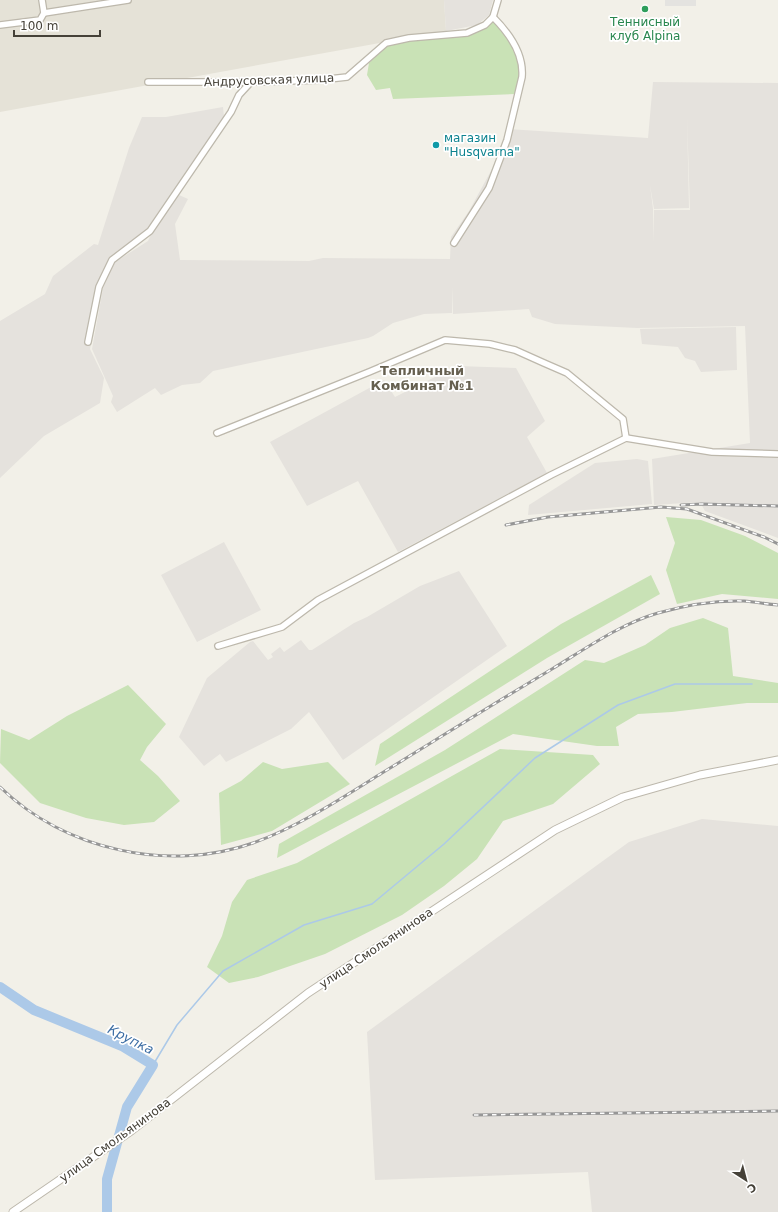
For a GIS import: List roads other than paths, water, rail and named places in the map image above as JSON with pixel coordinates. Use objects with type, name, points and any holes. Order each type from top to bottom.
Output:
[{"type":"street","points":[[0,25],[40,20],[44,13],[42,0]]},
{"type":"street","points":[[44,13],[128,0]]},
{"type":"street","points":[[454,243],[489,188],[507,140],[522,77],[523,67],[516,46],[504,28],[493,17],[498,0]]},
{"type":"street","name":"Андрусовская улица","points":[[148,82],[251,82],[320,80],[347,77],[386,43],[409,38],[467,32],[484,25],[493,17]]},
{"type":"street","points":[[88,342],[99,287],[112,260],[150,231],[231,112],[239,95],[251,82]]},
{"type":"street","points":[[217,433],[445,340],[490,344],[515,350],[567,373],[623,419],[626,438]]},
{"type":"street","points":[[218,646],[282,627],[318,600],[551,475],[626,438],[712,452],[778,454]]},
{"type":"street","name":"улица Смольянинова","points":[[13,1212],[131,1131],[308,993],[555,830],[624,797],[700,775],[778,760]]},
{"type":"waterway","points":[[153,1065],[177,1025],[223,971],[304,925],[372,904],[444,844],[535,758],[618,705],[675,684],[752,684]]},
{"type":"waterway","name":"Крупка","points":[[0,987],[34,1010],[122,1046],[153,1065],[127,1107],[107,1179],[107,1212]]},
{"type":"railway","points":[[681,505],[701,504],[778,506]]},
{"type":"railway","points":[[506,525],[548,517],[661,507],[687,509],[764,537],[778,544]]},
{"type":"railway","points":[[0,787],[26,809],[55,827],[86,840],[119,850],[153,855],[187,856],[221,852],[253,843],[287,829],[351,792],[616,630],[658,613],[690,605],[733,601],[778,605]]},
{"type":"railway","points":[[474,1115],[778,1111]]},
{"type":"place","name":"Теннисный клуб Alpina","points":[[645,9]]},
{"type":"place","name":"магазин \"Husqvarna\"","points":[[436,145]]},
{"type":"district","name":"Тепличный Комбинат №1","points":[[422,378]]}]
